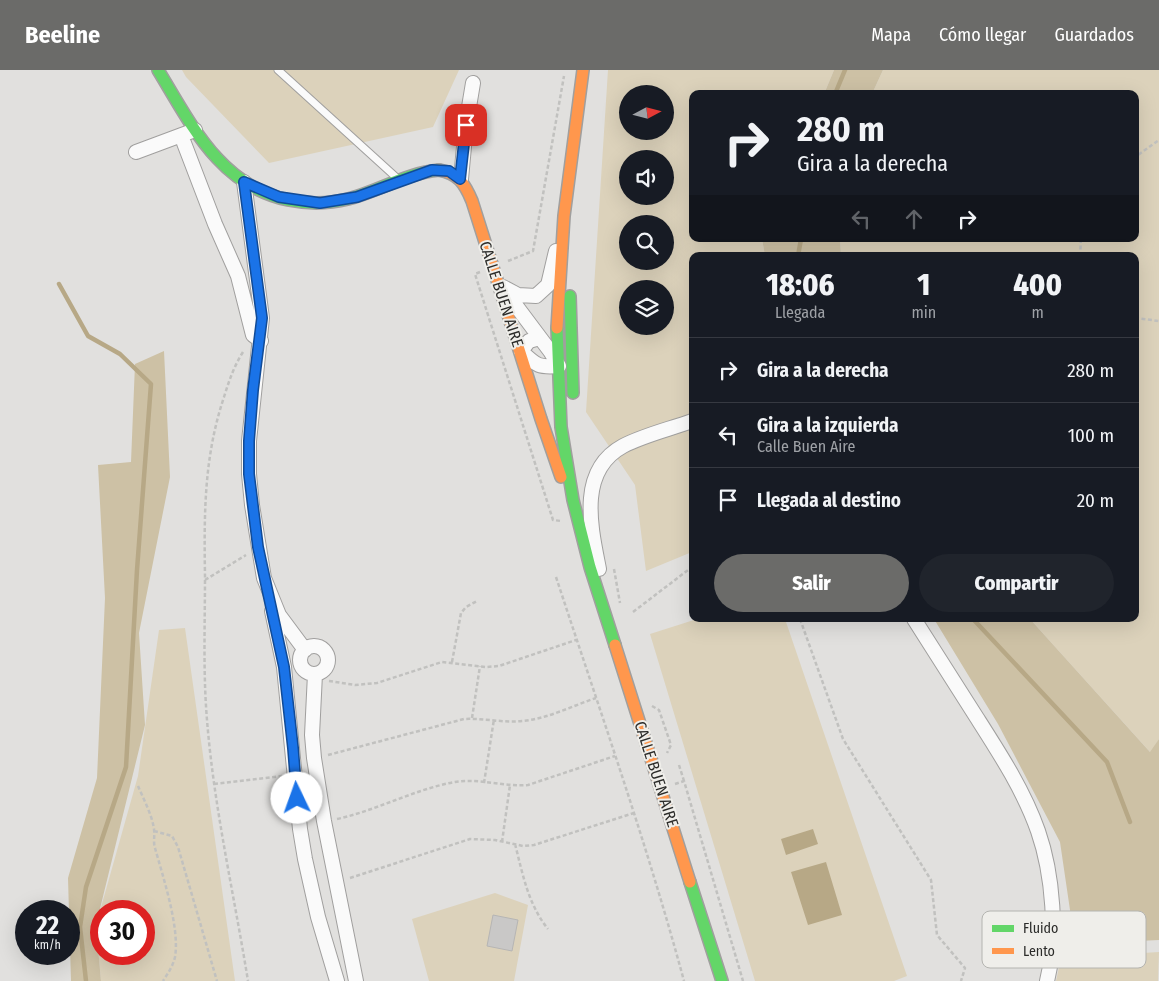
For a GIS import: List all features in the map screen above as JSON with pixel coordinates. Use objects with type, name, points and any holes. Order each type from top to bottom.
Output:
[{"type":"main road","points":[[158,70],[195,130],[215,157],[244,182],[279,197],[320,203],[357,197],[423,172],[441,170],[455,174],[460,179]]},
{"type":"main road","points":[[583,70],[564,216],[557,335],[561,427],[573,500],[590,567]]},
{"type":"main road","points":[[573,147],[570,274],[573,408]]},
{"type":"main road","name":"CALLE BUEN AIRE","points":[[460,179],[469,194],[561,477],[573,500]]},
{"type":"main road","points":[[574,437],[582,526],[590,567]]},
{"type":"main road","name":"CALLE BUEN AIRE","points":[[590,567],[722,981]]},
{"type":"street","points":[[460,179],[463,145],[473,83]]},
{"type":"street","points":[[136,152],[195,130]]},
{"type":"street","points":[[184,143],[215,224],[238,276],[257,339]]},
{"type":"street","points":[[244,182],[262,318],[257,339],[249,441],[249,474],[258,547],[284,667],[300,829],[305,859],[318,917],[337,981]]},
{"type":"street","points":[[500,286],[518,295],[536,296],[548,285],[564,216]]},
{"type":"street","points":[[500,286],[554,356],[559,366],[542,368],[520,351],[529,341],[540,338]]},
{"type":"street","points":[[612,633],[595,546],[589,503],[592,488],[600,467],[613,452],[624,446],[689,422]]},
{"type":"street","points":[[264,578],[279,615],[305,650]]},
{"type":"street","points":[[916,622],[999,752],[1022,794],[1038,832],[1048,868],[1051,911]]},
{"type":"street","points":[[310,647],[317,647],[327,655],[328,662],[326,668],[315,676],[303,669],[301,656],[310,647]]},
{"type":"street","points":[[315,676],[312,735],[314,758],[324,821],[356,981]]},
{"type":"street","points":[[1046,981],[1048,968]]},
{"type":"lane","points":[[278,70],[400,181]]},
{"type":"path","points":[[1139,154],[1159,140]]},
{"type":"path","points":[[1139,318],[1159,321]]},
{"type":"path","points":[[248,981],[223,846],[214,784],[204,672],[204,522],[208,460],[214,430],[228,383],[237,361],[257,339]]},
{"type":"path","points":[[205,580],[258,547]]},
{"type":"path","points":[[633,612],[689,569]]},
{"type":"path","points":[[556,577],[662,902],[683,980],[679,981]]},
{"type":"path","points":[[452,662],[461,613],[466,607],[477,601]]},
{"type":"path","points":[[801,622],[843,739],[931,880],[937,935],[965,968],[961,981]]},
{"type":"path","points":[[315,676],[365,685],[378,683],[442,662],[499,666],[576,640]]},
{"type":"path","points":[[472,718],[480,666]]},
{"type":"path","points":[[314,758],[454,721],[472,718],[520,722],[596,698]]},
{"type":"path","points":[[484,783],[494,719]]},
{"type":"path","points":[[324,821],[367,811],[445,784],[467,781],[528,785],[615,756]]},
{"type":"path","points":[[679,765],[743,981]]},
{"type":"path","points":[[214,784],[295,774]]},
{"type":"path","points":[[662,790],[684,781]]},
{"type":"path","points":[[502,842],[510,785]]},
{"type":"path","points":[[138,786],[154,831],[154,846],[163,873],[174,932],[175,955],[173,964],[163,981]]},
{"type":"path","points":[[336,883],[470,839],[534,845],[634,813]]},
{"type":"path","points":[[154,831],[172,836],[178,847],[217,981]]},
{"type":"path","points":[[515,844],[536,915],[548,929]]},
{"type":"shaded area","points":[[182,70],[459,70],[433,127],[269,163],[186,77]]},
{"type":"shaded area","points":[[608,70],[834,70],[826,90],[689,90],[689,242],[763,242],[764,252],[689,252],[689,553],[646,571],[635,485],[586,412]]},
{"type":"shaded area","points":[[834,70],[883,70],[874,90],[826,90]]},
{"type":"shaded area","points":[[883,70],[1159,70],[1159,739],[1151,753],[1033,622],[1139,622],[1139,252],[841,252],[840,242],[1139,242],[1139,90],[874,90]]},
{"type":"shaded area","points":[[763,242],[840,242],[841,252],[764,252]]},
{"type":"shaded area","points":[[164,351],[170,477],[139,633],[145,725],[102,900],[90,900],[90,965],[100,965],[101,981],[71,981],[71,965],[80,965],[80,900],[69,900],[68,878],[97,778],[105,598],[98,465],[131,462],[135,364]]},
{"type":"shaded area","points":[[689,622],[786,622],[907,976],[894,981],[755,981],[650,634]]},
{"type":"shaded area","points":[[936,622],[1033,622],[1150,752],[1159,739],[1159,940],[1146,941],[1146,911],[1070,911],[1060,842],[998,724]]},
{"type":"shaded area","points":[[185,628],[235,981],[101,981],[100,965],[155,965],[155,900],[103,900],[138,776],[159,630]]},
{"type":"shaded area","points":[[813,829],[818,844],[786,855],[781,839]]},
{"type":"shaded area","points":[[826,862],[842,915],[808,925],[791,872]]},
{"type":"shaded area","points":[[495,893],[528,905],[514,981],[429,981],[412,919]]},
{"type":"shaded area","points":[[1159,952],[1158,981],[1056,981],[1059,968],[1146,968],[1146,953]]},
{"type":"building","points":[[493,915],[518,920],[512,951],[487,946]]},
{"type":"waterway","points":[[837,90],[845,70]]},
{"type":"waterway","points":[[799,252],[800,242]]},
{"type":"waterway","points":[[59,284],[88,336],[120,354],[151,384],[137,570],[126,767],[86,887],[80,927],[86,981]]},
{"type":"waterway","points":[[976,622],[1107,762],[1130,822]]},
{"type":"traffic: fast","points":[[158,70],[210,150],[226,167],[264,193],[288,200],[310,203],[333,202],[359,196],[404,178],[439,170]]},
{"type":"traffic: fast","points":[[570,296],[573,393]]},
{"type":"traffic: fast","points":[[557,328],[561,427],[573,500],[590,567],[615,645]]},
{"type":"traffic: fast","points":[[690,882],[722,981]]},
{"type":"traffic: slow","points":[[557,328],[564,216],[583,70]]},
{"type":"traffic: slow","points":[[439,170],[446,171],[460,180],[467,189],[472,201],[561,477]]},
{"type":"traffic: slow","points":[[615,645],[690,882]]},
{"type":"route","points":[[297,798],[284,667],[258,547],[249,474],[249,441],[253,390],[262,318],[244,182],[279,197],[294,201],[320,203],[357,197],[432,170],[449,171],[460,179],[466,125]]}]
